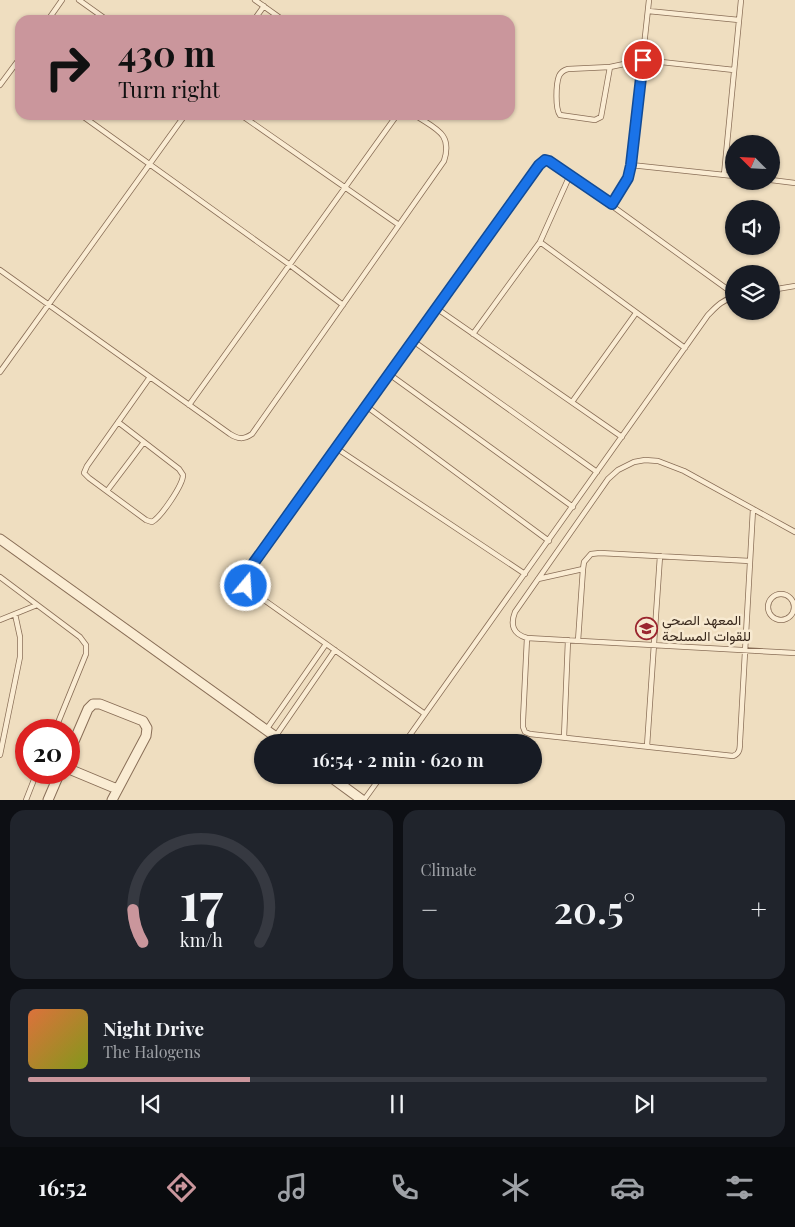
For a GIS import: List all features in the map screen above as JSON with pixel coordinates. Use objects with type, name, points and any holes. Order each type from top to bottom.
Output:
[{"type":"street","points":[[0,539],[271,734]]},
{"type":"street","points":[[80,727],[88,709],[93,704],[100,704],[144,721],[147,728],[146,736],[112,800]]},
{"type":"street","points":[[80,774],[117,790]]},
{"type":"street","points":[[48,800],[55,784]]},
{"type":"street","points":[[341,784],[363,800]]},
{"type":"lane","points":[[52,15],[62,0]]},
{"type":"lane","points":[[78,0],[100,15]]},
{"type":"lane","points":[[255,0],[276,15]]},
{"type":"lane","points":[[612,204],[628,178],[631,165],[649,0]]},
{"type":"lane","points":[[631,165],[724,175],[741,0]]},
{"type":"lane","points":[[258,15],[264,6]]},
{"type":"lane","points":[[648,11],[739,20]]},
{"type":"lane","points":[[610,67],[601,117],[595,120],[560,116],[556,108],[558,81],[563,70],[610,67],[643,60],[734,70]]},
{"type":"lane","points":[[0,86],[14,66]]},
{"type":"lane","points":[[88,120],[290,264],[343,305]]},
{"type":"lane","points":[[0,372],[181,120]]},
{"type":"lane","points":[[248,120],[400,225]]},
{"type":"lane","points":[[189,405],[393,120]]},
{"type":"lane","points":[[0,270],[230,434],[237,438],[245,439],[252,434],[444,160],[447,150],[446,140],[442,134],[422,120]]},
{"type":"lane","points":[[425,714],[250,590],[245,580],[250,568],[539,165],[545,160],[570,174],[725,288]]},
{"type":"lane","points":[[473,334],[540,242],[570,174]]},
{"type":"lane","points":[[780,181],[795,183]]},
{"type":"lane","points":[[540,242],[685,348]]},
{"type":"lane","points":[[780,288],[795,286]]},
{"type":"lane","points":[[411,734],[708,315],[725,300]]},
{"type":"lane","points":[[436,308],[622,437]]},
{"type":"lane","points":[[572,402],[636,313]]},
{"type":"lane","points":[[413,341],[597,472]]},
{"type":"lane","points":[[389,374],[573,507]]},
{"type":"lane","points":[[118,422],[179,469],[183,475],[181,484],[156,520],[148,521],[86,475],[85,470],[118,422],[150,377]]},
{"type":"lane","points":[[366,406],[549,541]]},
{"type":"lane","points":[[107,491],[144,442]]},
{"type":"lane","points":[[336,448],[525,574]]},
{"type":"lane","points":[[795,532],[669,464],[645,460],[634,462],[618,470],[608,479],[512,619],[512,626],[515,632],[527,638],[795,653]]},
{"type":"lane","points":[[527,638],[522,727],[525,732],[737,755],[740,741],[753,509]]},
{"type":"lane","points":[[578,640],[584,562],[591,554],[750,561]]},
{"type":"lane","points":[[647,746],[660,556]]},
{"type":"lane","points":[[538,579],[583,569]]},
{"type":"lane","points":[[0,578],[84,640],[86,654],[59,719]]},
{"type":"lane","points":[[782,594],[791,598],[795,608],[790,617],[780,620],[772,616],[768,606],[773,597],[782,594]]},
{"type":"lane","points":[[0,620],[37,605]]},
{"type":"lane","points":[[0,754],[20,657],[20,637],[15,614]]},
{"type":"lane","points":[[564,737],[568,640]]},
{"type":"lane","points":[[266,730],[326,644]]},
{"type":"lane","points":[[283,734],[335,650]]},
{"type":"lane","points":[[26,800],[32,784]]},
{"type":"lane","points":[[363,800],[375,784]]},
{"type":"place","name":"المعهد الصحي للقوات المسلحة","points":[[646,628]]},
{"type":"route","points":[[246,586],[246,574],[250,568],[539,165],[545,160],[549,161],[612,204],[628,178],[631,165],[643,60]]}]
